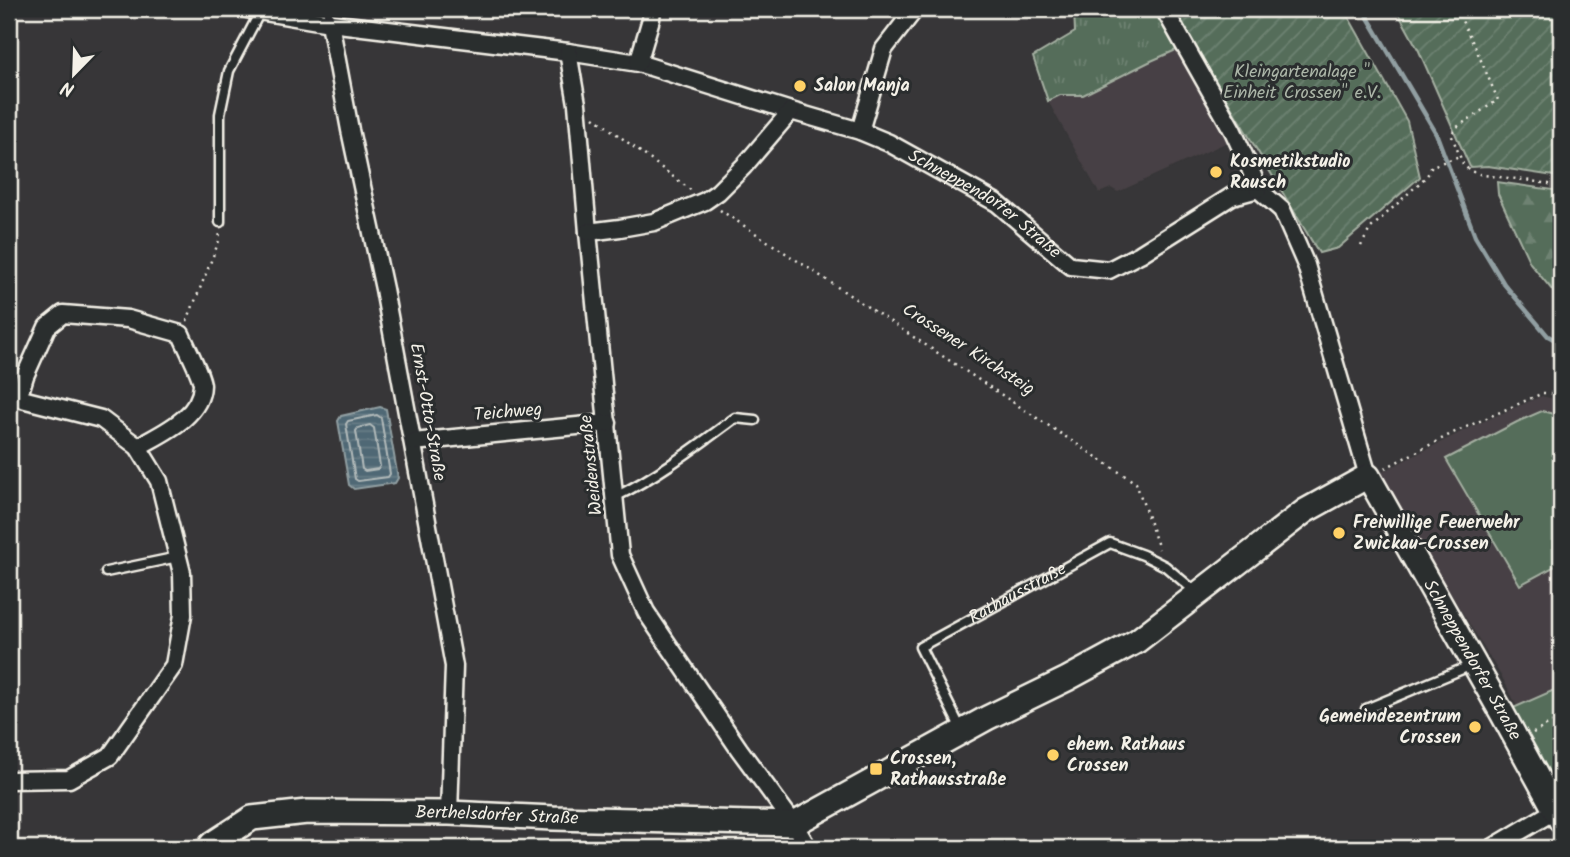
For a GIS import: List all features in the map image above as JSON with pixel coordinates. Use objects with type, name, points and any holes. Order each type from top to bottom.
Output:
[{"type":"street","points":[[638,63],[652,9]]},
{"type":"street","points":[[860,131],[884,49],[915,9]]},
{"type":"street","points":[[1164,9],[1233,131],[1258,189]]},
{"type":"street","name":"Schneppendorfer Straße","points":[[254,10],[328,16],[638,63],[860,131],[889,143],[997,203],[1070,266],[1109,270],[1140,254],[1231,196],[1258,189],[1282,209],[1306,265],[1368,476],[1559,813]]},
{"type":"street","name":"Ernst-Otto-Straße","points":[[328,16],[384,289],[454,666],[449,813]]},
{"type":"street","name":"Weidenstraße","points":[[568,52],[577,104],[620,555],[646,612],[808,848]]},
{"type":"street","points":[[588,232],[654,222],[705,201],[744,166],[790,111]]},
{"type":"street","points":[[9,780],[69,779],[110,755],[174,665],[183,615],[182,573],[159,481],[138,447],[101,419],[13,397],[47,327],[63,314],[128,319],[181,334],[202,383],[195,408],[171,428],[138,447]]},
{"type":"street","name":"Teichweg","points":[[412,442],[608,423]]},
{"type":"street","points":[[794,824],[987,718],[1137,641],[1305,511],[1368,476]]},
{"type":"street","name":"Berthelsdorfer Straße","points":[[209,848],[252,817],[307,812],[449,813],[794,824]]},
{"type":"street","points":[[1492,848],[1559,813]]},
{"type":"lane","points":[[220,222],[220,114],[229,71],[254,10]]},
{"type":"lane","points":[[615,497],[633,488],[735,418],[755,420]]},
{"type":"lane","name":"Rathausstraße","points":[[963,732],[919,647],[1110,543],[1164,566],[1198,594]]},
{"type":"lane","points":[[106,572],[178,557]]},
{"type":"lane","points":[[1366,709],[1474,664]]},
{"type":"path","points":[[1456,9],[1498,100],[1451,134],[1458,157],[1470,171],[1483,175],[1561,186]]},
{"type":"path","name":"Crossener Kirchsteig","points":[[577,104],[705,201],[1136,484],[1164,566]]},
{"type":"path","points":[[1361,246],[1370,229],[1427,176],[1432,166],[1458,157]]},
{"type":"path","points":[[181,334],[219,242],[220,222]]},
{"type":"path","points":[[1368,476],[1455,432],[1543,393],[1561,393]]},
{"type":"path","points":[[1517,741],[1561,718]]},
{"type":"shaded area","points":[[1183,47],[1234,139],[1118,192],[1111,188],[1099,193],[1048,101],[1060,95],[1083,95]]},
{"type":"shaded area","points":[[1542,396],[1561,401],[1561,691],[1517,706],[1378,474],[1471,427]]},
{"type":"green space","points":[[1074,9],[1160,9],[1183,47],[1083,95],[1060,95],[1048,101],[1033,57],[1075,32]]},
{"type":"green space","name":"Kleingartenalage \" Einheit Crossen\" e.V.","points":[[1172,9],[1344,9],[1407,121],[1420,177],[1338,248],[1319,253]]},
{"type":"green space","points":[[1396,9],[1561,9],[1561,177],[1488,166],[1470,167],[1419,51]]},
{"type":"green space","points":[[1497,182],[1561,191],[1561,301],[1530,263],[1498,194]]},
{"type":"green space","points":[[1542,411],[1561,416],[1561,563],[1520,585],[1446,459]]},
{"type":"green space","points":[[1561,687],[1561,808],[1502,713]]},
{"type":"water","points":[[380,407],[386,409],[398,478],[395,483],[354,489],[349,485],[338,421],[341,416]]},
{"type":"waterway","points":[[1363,9],[1436,133],[1475,236],[1504,284],[1548,336],[1561,343]]},
{"type":"place","name":"Salon Manja","points":[[800,86]]},
{"type":"place","name":"Kosmetikstudio Rausch","points":[[1216,172]]},
{"type":"place","name":"Freiwillige Feuerwehr Zwickau-Crossen","points":[[1339,533]]},
{"type":"place","name":"Gemeindezentrum Crossen","points":[[1475,727]]},
{"type":"place","name":"ehem. Rathaus Crossen","points":[[1053,755]]},
{"type":"place","name":"Crossen, Rathausstraße","points":[[876,769]]}]
